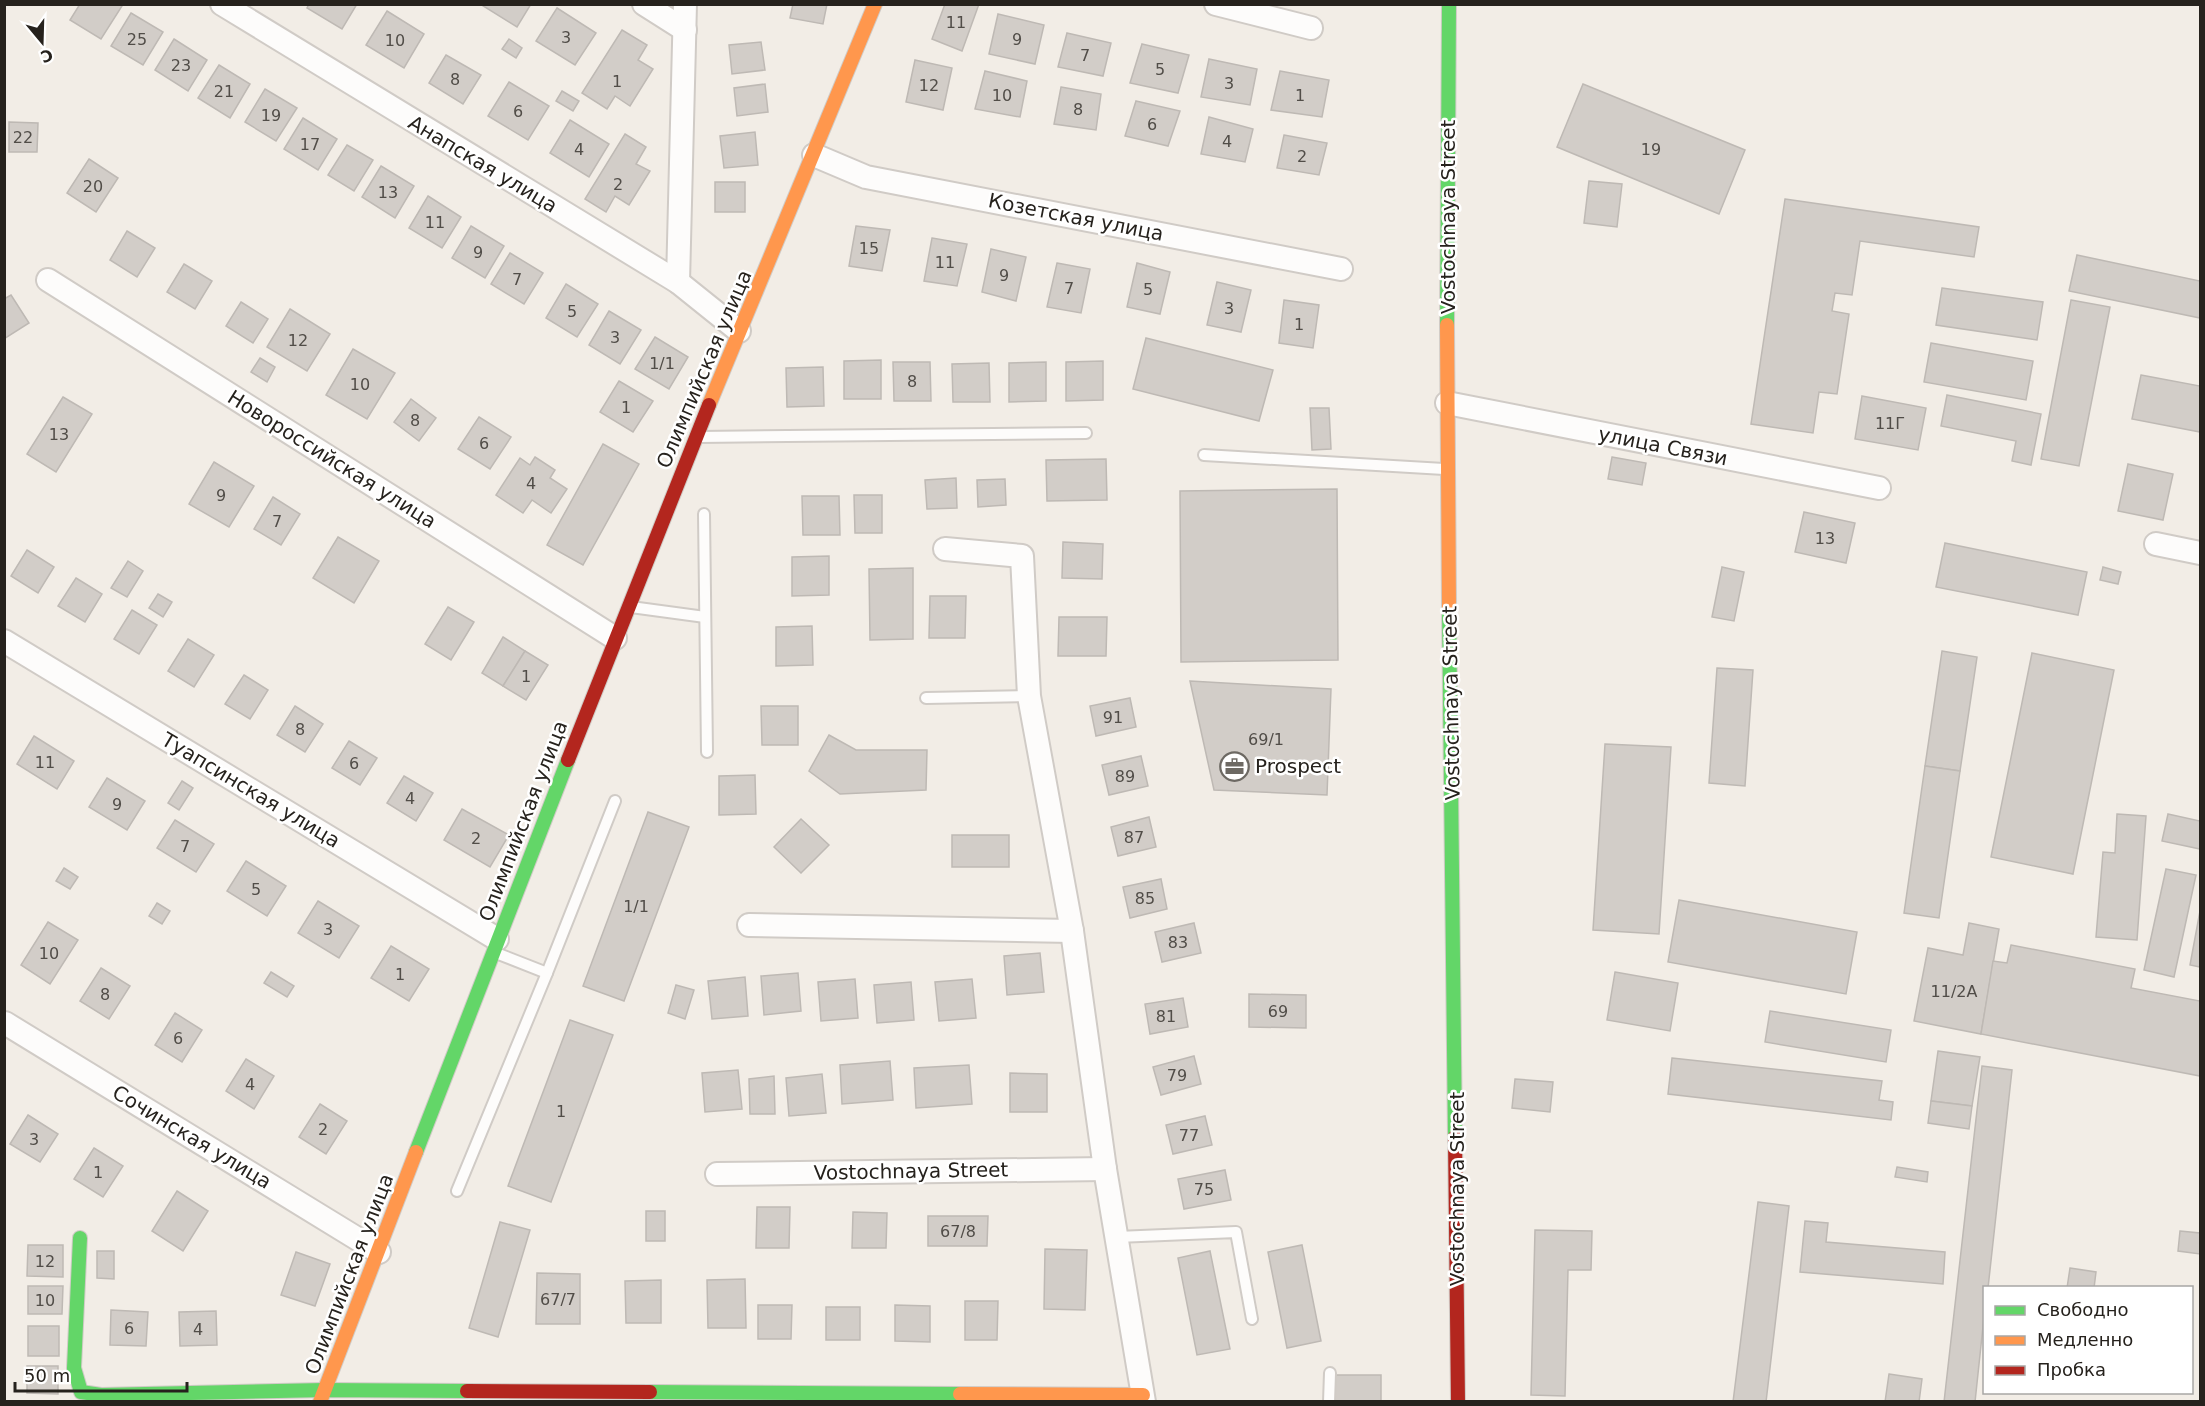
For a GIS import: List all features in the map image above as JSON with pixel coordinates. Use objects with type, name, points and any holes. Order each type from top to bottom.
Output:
[{"type":"street","name":"Анапская улица","points":[[222,4],[678,282],[739,331]]},
{"type":"street","points":[[644,4],[685,30]]},
{"type":"street","points":[[678,282],[685,4]]},
{"type":"street","name":"Олимпийская улица","points":[[80,1238],[74,1368],[81,1392],[101,1395],[322,1396],[615,638],[739,331],[767,269],[876,4]]},
{"type":"street","points":[[1216,4],[1311,28]]},
{"type":"street","name":"Vostochnaya Street","points":[[1449,4],[1447,403],[1458,1401]]},
{"type":"street","name":"Козетская улица","points":[[814,154],[866,177],[1341,269]]},
{"type":"street","name":"Новороссийская улица","points":[[48,280],[615,638]]},
{"type":"street","name":"улица Связи","points":[[1447,403],[1879,488]]},
{"type":"street","points":[[2156,544],[2200,553]]},
{"type":"street","points":[[322,1396],[1143,1398],[1105,1169],[1072,931],[1029,696],[1022,556],[945,549]]},
{"type":"street","name":"Туапсинская улица","points":[[4,641],[495,945]]},
{"type":"street","points":[[749,926],[1072,931]]},
{"type":"street","name":"Сочинская улица","points":[[5,1023],[379,1252]]},
{"type":"street","name":"Vostochnaya Street","points":[[717,1174],[1105,1169]]},
{"type":"lane","points":[[696,437],[1086,433]]},
{"type":"lane","points":[[1203,455],[1448,469]]},
{"type":"lane","points":[[704,514],[706,752]]},
{"type":"lane","points":[[628,606],[705,617]]},
{"type":"lane","points":[[926,698],[1029,696]]},
{"type":"lane","points":[[457,1191],[615,801]]},
{"type":"lane","points":[[495,945],[547,973]]},
{"type":"lane","points":[[1117,1237],[1236,1232],[1252,1319]]},
{"type":"lane","points":[[1329,1401],[1330,1372]]},
{"type":"building","points":[[80,4],[119,4],[122,6],[101,39],[70,20]]},
{"type":"building","points":[[309,4],[357,4],[342,29],[307,8]]},
{"type":"building","points":[[480,4],[531,4],[517,27]]},
{"type":"building","points":[[793,4],[827,4],[823,24],[790,18]]},
{"type":"building","points":[[945,4],[979,4],[962,51],[932,39]]},
{"type":"building","points":[[557,8],[596,33],[575,65],[536,41]]},
{"type":"building","points":[[387,11],[424,34],[404,68],[366,45]]},
{"type":"building","points":[[131,13],[163,32],[143,65],[111,46]]},
{"type":"building","points":[[998,14],[1044,25],[1035,64],[989,54]]},
{"type":"building","points":[[622,30],[647,45],[638,60],[653,69],[630,106],[615,96],[607,109],[582,93]]},
{"type":"building","points":[[1067,33],[1111,43],[1103,76],[1058,67]]},
{"type":"building","points":[[174,39],[207,60],[188,91],[155,70]]},
{"type":"building","points":[[509,39],[522,48],[516,58],[502,49]]},
{"type":"building","points":[[761,42],[765,70],[732,74],[729,45]]},
{"type":"building","points":[[1142,44],[1189,55],[1178,93],[1130,83]]},
{"type":"building","points":[[446,55],[481,75],[463,104],[429,83]]},
{"type":"building","points":[[1209,59],[1257,69],[1250,105],[1201,97]]},
{"type":"building","points":[[915,60],[952,68],[943,110],[906,102]]},
{"type":"building","points":[[219,65],[250,84],[230,118],[198,98]]},
{"type":"building","points":[[985,71],[1027,81],[1020,117],[975,109]]},
{"type":"building","points":[[1280,71],[1329,80],[1322,117],[1271,110]]},
{"type":"building","points":[[509,82],[549,106],[528,140],[488,116]]},
{"type":"building","points":[[765,84],[768,112],[737,116],[734,88]]},
{"type":"building","points":[[1583,84],[1745,150],[1719,214],[1557,147]]},
{"type":"building","points":[[1061,87],[1101,94],[1096,130],[1054,124]]},
{"type":"building","points":[[265,89],[297,108],[276,141],[245,122]]},
{"type":"building","points":[[562,91],[579,101],[573,111],[556,101]]},
{"type":"building","points":[[1136,101],[1180,111],[1168,146],[1125,136]]},
{"type":"building","points":[[1209,117],[1253,129],[1245,162],[1201,154]]},
{"type":"building","points":[[303,118],[337,139],[318,170],[284,149]]},
{"type":"building","points":[[570,120],[609,144],[589,177],[550,153]]},
{"type":"building","points":[[9,122],[38,123],[37,152],[9,152]]},
{"type":"building","points":[[755,132],[758,165],[724,168],[720,136]]},
{"type":"building","points":[[625,134],[646,147],[636,164],[650,171],[629,205],[615,196],[606,212],[585,199]]},
{"type":"building","points":[[1284,135],[1327,143],[1319,175],[1277,168]]},
{"type":"building","points":[[347,145],[373,160],[354,191],[328,175]]},
{"type":"building","points":[[89,159],[118,178],[96,212],[67,193]]},
{"type":"building","points":[[381,166],[414,186],[395,218],[362,197]]},
{"type":"building","points":[[1589,181],[1622,184],[1617,227],[1584,223]]},
{"type":"building","points":[[715,182],[745,182],[745,212],[715,212]]},
{"type":"building","points":[[428,196],[461,217],[442,248],[409,228]]},
{"type":"building","points":[[1785,199],[1979,227],[1974,257],[1860,241],[1852,295],[1835,293],[1832,311],[1849,314],[1837,394],[1819,392],[1813,433],[1751,424]]},
{"type":"building","points":[[471,226],[504,246],[485,278],[452,258]]},
{"type":"building","points":[[856,226],[890,230],[882,271],[849,266]]},
{"type":"building","points":[[127,231],[155,248],[137,277],[110,260]]},
{"type":"building","points":[[932,238],[967,244],[957,286],[924,281]]},
{"type":"building","points":[[991,249],[1026,257],[1016,301],[982,292]]},
{"type":"building","points":[[510,253],[543,273],[524,304],[491,284]]},
{"type":"building","points":[[2077,255],[2200,281],[2200,318],[2069,291]]},
{"type":"building","points":[[1057,263],[1090,269],[1081,313],[1047,307]]},
{"type":"building","points":[[1137,263],[1170,272],[1160,314],[1127,307]]},
{"type":"building","points":[[184,264],[212,281],[195,309],[167,292]]},
{"type":"building","points":[[1217,282],[1251,290],[1241,332],[1207,325]]},
{"type":"building","points":[[566,284],[598,304],[577,337],[546,318]]},
{"type":"building","points":[[1942,288],[2043,302],[2037,340],[1936,325]]},
{"type":"building","points":[[11,295],[29,323],[4,339],[4,299]]},
{"type":"building","points":[[1284,300],[1319,305],[1313,348],[1279,343]]},
{"type":"building","points":[[2071,300],[2110,307],[2079,466],[2041,459]]},
{"type":"building","points":[[241,302],[268,319],[253,343],[226,326]]},
{"type":"building","points":[[290,309],[330,334],[307,371],[267,347]]},
{"type":"building","points":[[609,311],[641,330],[620,364],[589,345]]},
{"type":"building","points":[[655,337],[688,357],[669,389],[635,369]]},
{"type":"building","points":[[1146,338],[1273,370],[1259,421],[1133,389]]},
{"type":"building","points":[[1931,343],[2033,361],[2026,400],[1924,382]]},
{"type":"building","points":[[353,349],[395,373],[367,419],[326,395]]},
{"type":"building","points":[[260,358],[275,367],[267,382],[251,372]]},
{"type":"building","points":[[881,360],[881,399],[844,399],[844,361]]},
{"type":"building","points":[[1103,361],[1103,400],[1066,401],[1066,362]]},
{"type":"building","points":[[893,362],[930,362],[931,401],[894,401]]},
{"type":"building","points":[[1046,362],[1046,401],[1009,402],[1009,363]]},
{"type":"building","points":[[989,363],[990,402],[953,402],[952,364]]},
{"type":"building","points":[[823,367],[824,406],[787,407],[786,368]]},
{"type":"building","points":[[2141,375],[2200,386],[2200,432],[2132,419]]},
{"type":"building","points":[[619,381],[653,401],[633,432],[600,412]]},
{"type":"building","points":[[1947,395],[2041,414],[2031,465],[2012,461],[2016,441],[1941,426]]},
{"type":"building","points":[[1862,396],[1926,408],[1918,450],[1855,439]]},
{"type":"building","points":[[63,397],[92,414],[56,472],[27,454]]},
{"type":"building","points":[[411,399],[436,418],[419,441],[394,422]]},
{"type":"building","points":[[1310,408],[1329,408],[1331,449],[1312,450]]},
{"type":"building","points":[[479,417],[511,437],[490,469],[458,449]]},
{"type":"building","points":[[603,444],[639,464],[583,565],[547,545]]},
{"type":"building","points":[[535,457],[555,470],[550,478],[567,489],[551,513],[532,500],[523,513],[496,495],[520,458],[530,465]]},
{"type":"building","points":[[1612,457],[1646,463],[1642,485],[1608,479]]},
{"type":"building","points":[[1106,459],[1107,500],[1047,501],[1046,460]]},
{"type":"building","points":[[214,462],[254,486],[229,527],[189,504]]},
{"type":"building","points":[[2128,464],[2173,474],[2163,520],[2118,511]]},
{"type":"building","points":[[956,478],[957,508],[927,509],[925,480]]},
{"type":"building","points":[[1005,479],[1006,505],[978,507],[977,480]]},
{"type":"building","points":[[1337,489],[1338,660],[1181,662],[1180,491]]},
{"type":"building","points":[[854,495],[882,495],[882,533],[855,533]]},
{"type":"building","points":[[802,496],[839,496],[840,535],[803,535]]},
{"type":"building","points":[[273,497],[300,514],[281,545],[254,529]]},
{"type":"building","points":[[1804,512],[1855,523],[1846,563],[1795,552]]},
{"type":"building","points":[[338,537],[379,561],[354,603],[313,578]]},
{"type":"building","points":[[1063,542],[1103,544],[1102,579],[1062,578]]},
{"type":"building","points":[[1945,543],[2087,572],[2078,615],[1936,587]]},
{"type":"building","points":[[27,550],[54,567],[38,593],[11,576]]},
{"type":"building","points":[[829,556],[829,595],[792,596],[792,557]]},
{"type":"building","points":[[128,561],[143,571],[127,597],[111,588]]},
{"type":"building","points":[[1722,567],[1744,572],[1734,621],[1712,617]]},
{"type":"building","points":[[2103,567],[2121,572],[2118,584],[2100,580]]},
{"type":"building","points":[[913,568],[913,639],[870,640],[869,569]]},
{"type":"building","points":[[76,578],[102,594],[85,622],[58,606]]},
{"type":"building","points":[[158,594],[172,602],[163,617],[149,608]]},
{"type":"building","points":[[930,596],[966,596],[965,638],[929,638]]},
{"type":"building","points":[[448,607],[474,622],[451,660],[425,644]]},
{"type":"building","points":[[132,610],[157,625],[139,654],[114,639]]},
{"type":"building","points":[[1059,617],[1107,617],[1106,656],[1058,656]]},
{"type":"building","points":[[812,626],[813,665],[776,666],[776,627]]},
{"type":"building","points":[[503,637],[525,651],[503,686],[482,673]]},
{"type":"building","points":[[188,639],[214,655],[194,687],[168,671]]},
{"type":"building","points":[[525,651],[548,665],[526,700],[503,686]]},
{"type":"building","points":[[1942,651],[1977,657],[1960,771],[1925,766]]},
{"type":"building","points":[[2032,653],[2114,670],[2073,874],[1991,857]]},
{"type":"building","points":[[1717,668],[1753,670],[1745,786],[1709,783]]},
{"type":"building","points":[[244,675],[268,690],[250,719],[225,704]]},
{"type":"building","points":[[1190,681],[1331,689],[1327,795],[1214,790]]},
{"type":"building","points":[[1130,698],[1136,727],[1096,736],[1090,706]]},
{"type":"building","points":[[295,706],[323,724],[305,752],[277,735]]},
{"type":"building","points":[[761,706],[798,706],[798,745],[762,745]]},
{"type":"building","points":[[829,735],[856,750],[927,750],[926,790],[840,794],[809,771]]},
{"type":"building","points":[[34,736],[74,761],[57,789],[17,764]]},
{"type":"building","points":[[349,741],[377,758],[360,785],[332,768]]},
{"type":"building","points":[[1605,744],[1671,747],[1659,934],[1593,930]]},
{"type":"building","points":[[1141,756],[1148,786],[1109,795],[1102,765]]},
{"type":"building","points":[[1925,766],[1960,771],[1939,918],[1904,913]]},
{"type":"building","points":[[755,775],[756,814],[719,815],[719,776]]},
{"type":"building","points":[[404,776],[433,793],[416,821],[387,803]]},
{"type":"building","points":[[107,778],[145,801],[127,830],[89,807]]},
{"type":"building","points":[[182,781],[193,788],[179,810],[168,803]]},
{"type":"building","points":[[462,809],[509,835],[490,867],[444,840]]},
{"type":"building","points":[[648,812],[689,827],[624,1001],[583,986]]},
{"type":"building","points":[[2117,814],[2146,816],[2137,940],[2096,937],[2103,852],[2115,853]]},
{"type":"building","points":[[2168,814],[2200,821],[2200,849],[2162,841]]},
{"type":"building","points":[[1149,817],[1156,847],[1118,856],[1111,827]]},
{"type":"building","points":[[801,819],[829,845],[801,873],[774,847]]},
{"type":"building","points":[[175,820],[214,844],[196,872],[157,848]]},
{"type":"building","points":[[952,835],[1009,835],[1009,867],[952,867]]},
{"type":"building","points":[[246,861],[286,886],[267,916],[227,891]]},
{"type":"building","points":[[64,868],[78,877],[70,889],[56,881]]},
{"type":"building","points":[[2166,869],[2196,875],[2174,977],[2144,970]]},
{"type":"building","points":[[1161,879],[1167,909],[1130,918],[1123,887]]},
{"type":"building","points":[[1679,900],[1857,932],[1846,994],[1668,962]]},
{"type":"building","points":[[318,901],[359,926],[339,958],[298,933]]},
{"type":"building","points":[[157,903],[170,911],[162,924],[149,916]]},
{"type":"building","points":[[2200,911],[2200,967],[2190,965]]},
{"type":"building","points":[[48,922],[78,940],[50,984],[21,965]]},
{"type":"building","points":[[1194,923],[1201,953],[1162,962],[1155,932]]},
{"type":"building","points":[[1969,923],[1999,929],[1981,1034],[1914,1021],[1928,948],[1963,955]]},
{"type":"building","points":[[2011,945],[2135,969],[2131,988],[2200,1001],[2200,1076],[1981,1034],[1993,961],[2007,963]]},
{"type":"building","points":[[391,946],[429,969],[409,1001],[371,978]]},
{"type":"building","points":[[1040,953],[1044,992],[1007,995],[1004,956]]},
{"type":"building","points":[[101,968],[130,986],[109,1019],[80,1001]]},
{"type":"building","points":[[271,972],[294,986],[287,997],[264,983]]},
{"type":"building","points":[[1615,972],[1678,983],[1670,1031],[1607,1020]]},
{"type":"building","points":[[798,973],[801,1011],[764,1015],[761,976]]},
{"type":"building","points":[[745,977],[748,1016],[712,1019],[708,981]]},
{"type":"building","points":[[855,979],[858,1018],[821,1021],[818,982]]},
{"type":"building","points":[[972,979],[976,1018],[939,1021],[935,982]]},
{"type":"building","points":[[911,982],[914,1020],[877,1023],[874,985]]},
{"type":"building","points":[[676,985],[694,990],[685,1019],[668,1013]]},
{"type":"building","points":[[1249,994],[1306,995],[1306,1028],[1249,1027]]},
{"type":"building","points":[[1183,998],[1188,1027],[1150,1034],[1145,1004]]},
{"type":"building","points":[[1770,1011],[1891,1030],[1886,1062],[1765,1042]]},
{"type":"building","points":[[175,1013],[202,1030],[182,1062],[155,1045]]},
{"type":"building","points":[[570,1020],[613,1035],[551,1202],[508,1186]]},
{"type":"building","points":[[1938,1051],[1980,1057],[1972,1106],[1931,1101]]},
{"type":"building","points":[[1194,1056],[1201,1084],[1161,1095],[1153,1067]]},
{"type":"building","points":[[1672,1058],[1882,1081],[1879,1100],[1893,1102],[1891,1120],[1668,1094]]},
{"type":"building","points":[[246,1059],[274,1076],[254,1109],[226,1091]]},
{"type":"building","points":[[890,1061],[893,1100],[842,1104],[840,1065]]},
{"type":"building","points":[[969,1065],[972,1104],[916,1108],[914,1068]]},
{"type":"building","points":[[1982,1066],[2012,1070],[1988,1286],[1983,1286],[1983,1326],[1975,1402],[1944,1402]]},
{"type":"building","points":[[738,1070],[742,1109],[705,1112],[702,1073]]},
{"type":"building","points":[[1010,1073],[1047,1074],[1047,1112],[1010,1112]]},
{"type":"building","points":[[822,1074],[826,1113],[789,1116],[786,1078]]},
{"type":"building","points":[[774,1076],[775,1114],[750,1114],[749,1079]]},
{"type":"building","points":[[1515,1079],[1553,1082],[1550,1112],[1512,1108]]},
{"type":"building","points":[[1931,1101],[1972,1106],[1969,1129],[1928,1123]]},
{"type":"building","points":[[320,1104],[347,1121],[326,1154],[299,1137]]},
{"type":"building","points":[[28,1115],[58,1134],[40,1162],[10,1144]]},
{"type":"building","points":[[1205,1116],[1212,1145],[1173,1154],[1166,1125]]},
{"type":"building","points":[[94,1148],[123,1166],[103,1197],[74,1179]]},
{"type":"building","points":[[1897,1167],[1928,1172],[1927,1182],[1895,1177]]},
{"type":"building","points":[[1225,1170],[1231,1200],[1184,1209],[1178,1179]]},
{"type":"building","points":[[177,1191],[208,1211],[183,1251],[152,1231]]},
{"type":"building","points":[[1758,1202],[1789,1206],[1766,1402],[1733,1402]]},
{"type":"building","points":[[757,1207],[790,1207],[789,1248],[756,1248]]},
{"type":"building","points":[[646,1211],[665,1211],[665,1241],[646,1241]]},
{"type":"building","points":[[853,1212],[887,1213],[886,1248],[852,1248]]},
{"type":"building","points":[[928,1216],[988,1216],[987,1246],[928,1246]]},
{"type":"building","points":[[1805,1221],[1828,1223],[1826,1242],[1945,1252],[1943,1284],[1800,1272]]},
{"type":"building","points":[[500,1222],[530,1230],[498,1337],[469,1328]]},
{"type":"building","points":[[1535,1230],[1592,1231],[1591,1270],[1568,1270],[1565,1396],[1531,1395]]},
{"type":"building","points":[[2180,1231],[2200,1233],[2200,1254],[2178,1251]]},
{"type":"building","points":[[28,1245],[63,1245],[63,1277],[27,1276]]},
{"type":"building","points":[[1302,1245],[1321,1341],[1287,1348],[1268,1252]]},
{"type":"building","points":[[1045,1249],[1087,1250],[1085,1310],[1044,1309]]},
{"type":"building","points":[[97,1251],[114,1251],[114,1279],[97,1278]]},
{"type":"building","points":[[1210,1251],[1230,1349],[1197,1355],[1178,1258]]},
{"type":"building","points":[[296,1252],[330,1264],[315,1306],[281,1295]]},
{"type":"building","points":[[2070,1268],[2096,1272],[2094,1286],[2067,1286]]},
{"type":"building","points":[[537,1273],[580,1274],[580,1324],[536,1324]]},
{"type":"building","points":[[745,1279],[746,1328],[708,1328],[707,1280]]},
{"type":"building","points":[[661,1280],[661,1323],[626,1323],[625,1281]]},
{"type":"building","points":[[28,1286],[63,1286],[62,1314],[28,1314]]},
{"type":"building","points":[[965,1301],[998,1301],[997,1340],[965,1340]]},
{"type":"building","points":[[758,1305],[792,1305],[791,1339],[758,1339]]},
{"type":"building","points":[[895,1305],[930,1306],[930,1342],[895,1341]]},
{"type":"building","points":[[826,1307],[860,1307],[860,1340],[826,1340]]},
{"type":"building","points":[[111,1310],[148,1312],[146,1346],[110,1345]]},
{"type":"building","points":[[216,1311],[217,1345],[180,1346],[179,1312]]},
{"type":"building","points":[[28,1326],[59,1326],[59,1356],[28,1356]]},
{"type":"building","points":[[27,1366],[58,1366],[58,1394],[27,1393]]},
{"type":"building","points":[[1889,1374],[1922,1379],[1919,1402],[1885,1402]]},
{"type":"building","points":[[1335,1375],[1381,1375],[1381,1402],[1335,1402]]},
{"type":"traffic: fast","points":[[1447,325],[1449,4]]},
{"type":"traffic: fast","points":[[1449,607],[1455,1137]]},
{"type":"traffic: fast","points":[[416,1152],[568,760]]},
{"type":"traffic: fast","points":[[80,1238],[74,1368],[81,1392],[101,1395],[324,1390],[467,1391]]},
{"type":"traffic: fast","points":[[650,1392],[960,1394]]},
{"type":"traffic: slow","points":[[709,405],[875,4]]},
{"type":"traffic: slow","points":[[1447,325],[1449,607]]},
{"type":"traffic: slow","points":[[320,1402],[416,1152]]},
{"type":"traffic: slow","points":[[960,1394],[1143,1395]]},
{"type":"traffic: jam","points":[[568,760],[709,405]]},
{"type":"traffic: jam","points":[[1455,1137],[1458,1402]]},
{"type":"traffic: jam","points":[[467,1391],[650,1392]]},
{"type":"place","name":"Prospect","points":[[1234,766]]}]
